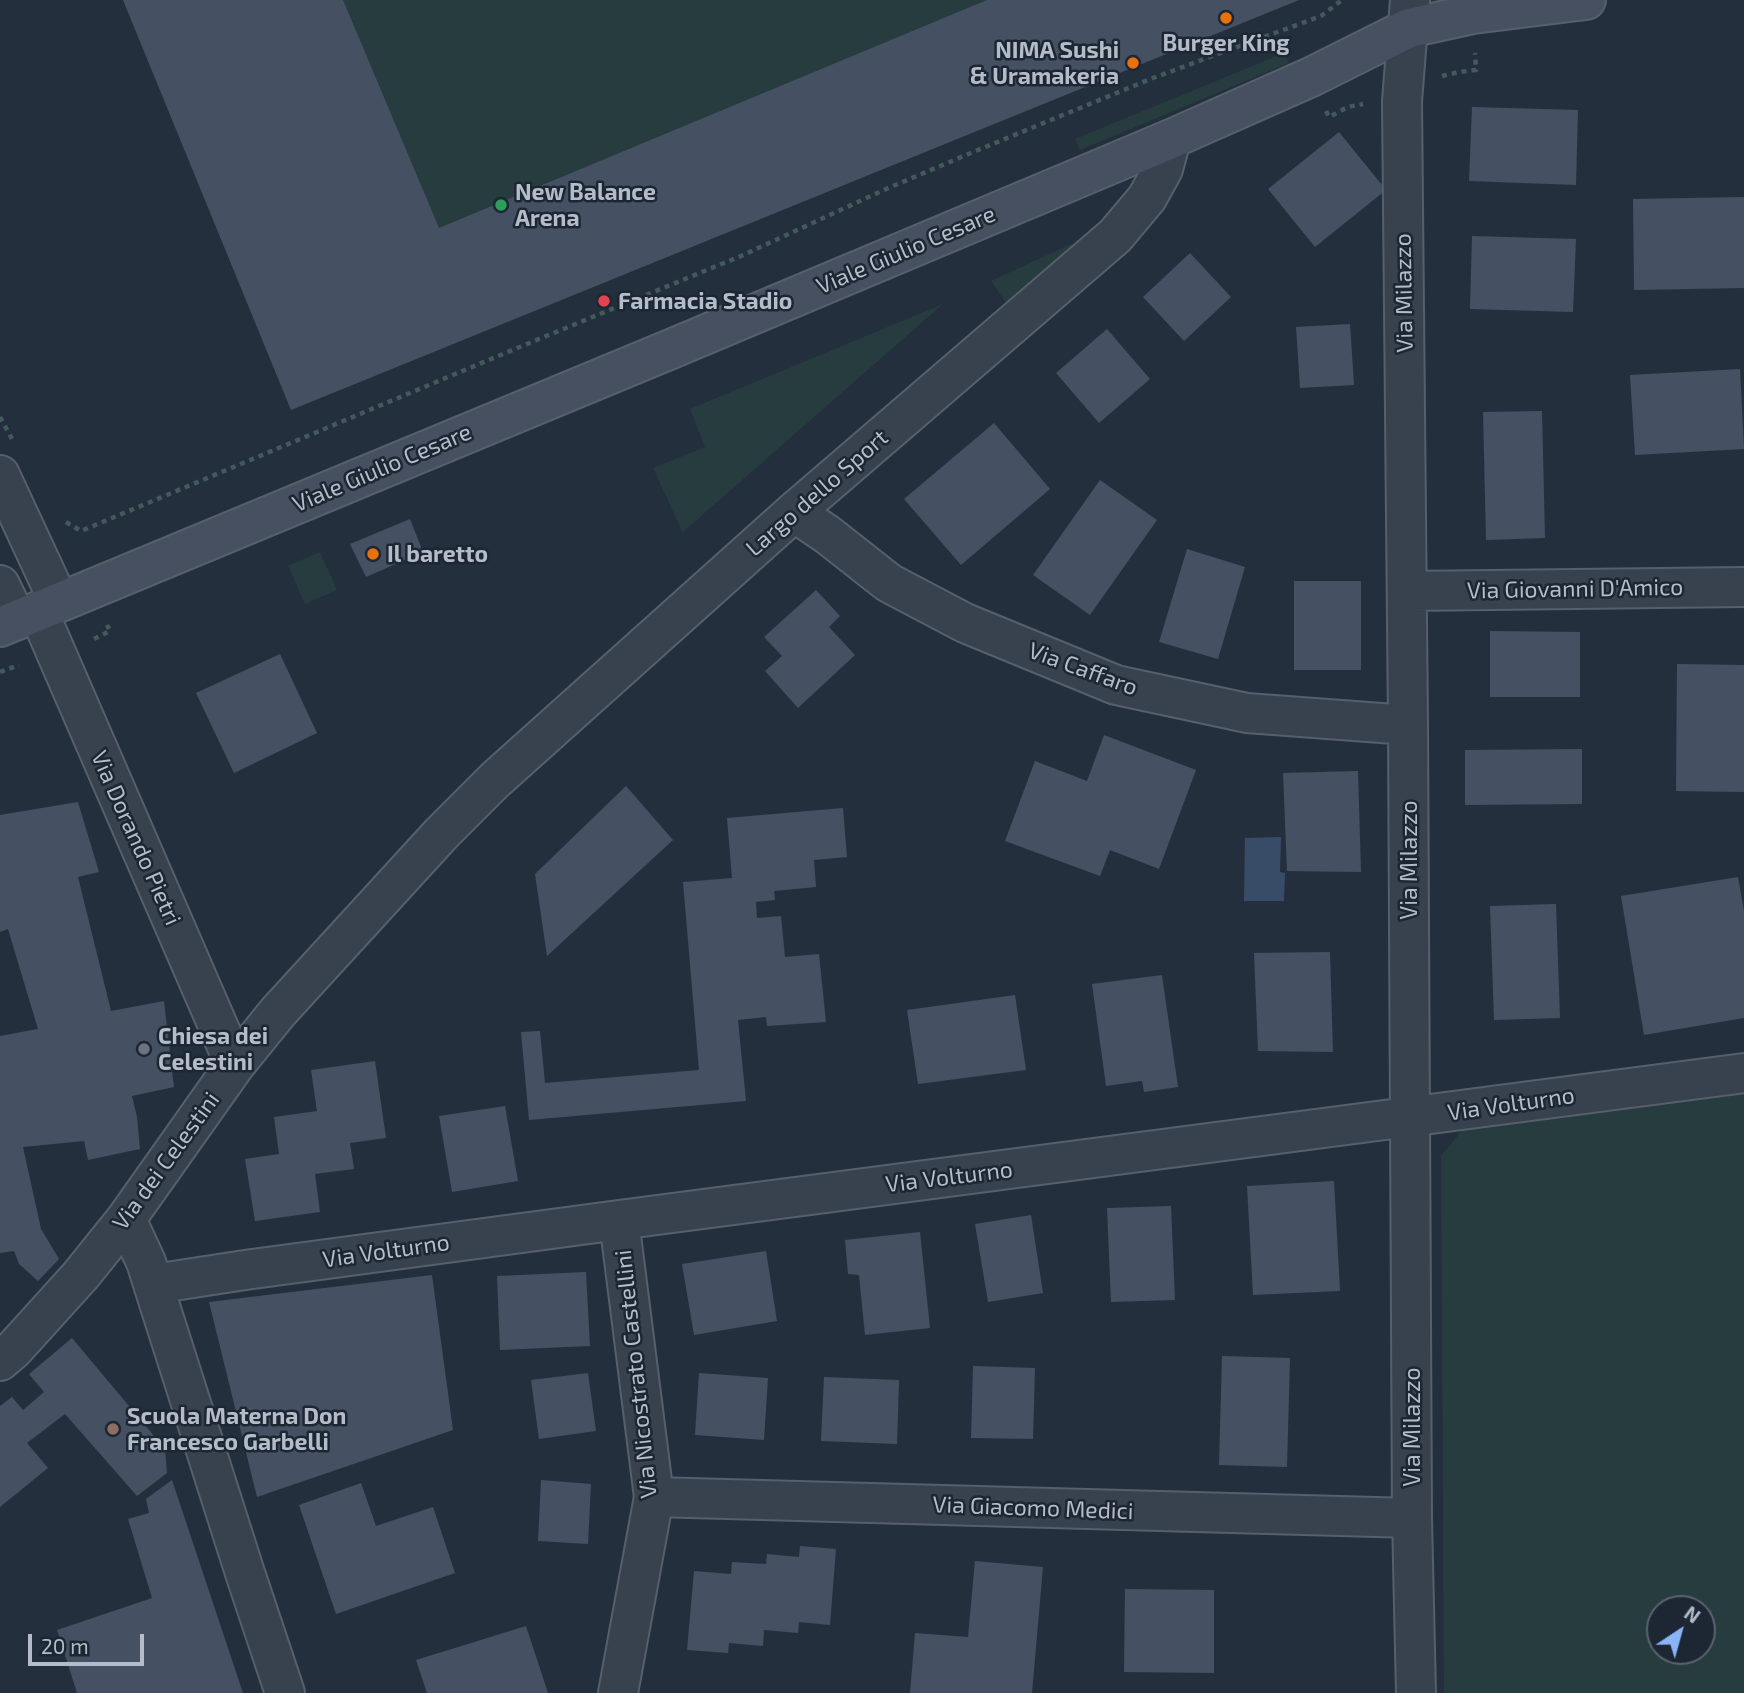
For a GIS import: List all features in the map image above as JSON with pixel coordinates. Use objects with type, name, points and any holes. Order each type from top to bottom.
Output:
[{"type":"street","name":"Viale Giulio Cesare","points":[[29,615],[1171,139],[1311,77],[1409,14],[1474,14],[1586,0]]},
{"type":"street","name":"Via Milazzo","points":[[1409,14],[1402,101],[1412,1518],[1416,1693]]},
{"type":"street","name":"Largo dello Sport","points":[[441,834],[495,780],[794,512],[1115,236],[1147,198],[1163,169],[1171,139]]},
{"type":"street","points":[[0,475],[29,615]]},
{"type":"street","name":"Via Caffaro","points":[[794,512],[889,583],[954,618],[1116,685],[1247,713],[1408,725]]},
{"type":"street","points":[[0,585],[29,615]]},
{"type":"street","name":"Via Giovanni D'Amico","points":[[1407,591],[1744,587]]},
{"type":"street","name":"Via Dorando Pietri","points":[[29,615],[235,1065]]},
{"type":"street","name":"Via dei Celestini","points":[[0,1361],[81,1275],[126,1219],[235,1065],[278,1012],[441,834]]},
{"type":"street","name":"Via Volturno","points":[[154,1284],[619,1220],[1744,1073]]},
{"type":"street","points":[[126,1219],[154,1284],[244,1573],[285,1693]]},
{"type":"street","name":"Via Nicostrato Castellini","points":[[618,1693],[654,1497],[619,1220]]},
{"type":"street","name":"Via Giacomo Medici","points":[[654,1497],[1412,1518]]},
{"type":"path","points":[[60,519],[81,531],[741,256],[978,150],[1153,78],[1321,16],[1342,0]]},
{"type":"green space","name":"New Balance Arena","points":[[123,0],[1299,0],[291,410]]},
{"type":"green space","points":[[1284,53],[1289,63],[1080,150],[1075,139]]},
{"type":"green space","points":[[1071,244],[1075,249],[1008,305],[991,281]]},
{"type":"green space","points":[[943,304],[683,533],[653,468],[705,447],[690,409]]},
{"type":"green space","points":[[320,552],[337,590],[305,604],[288,566]]},
{"type":"green space","points":[[1744,1092],[1744,1693],[1444,1693],[1441,1156],[1464,1128]]},
{"type":"water","points":[[1281,837],[1280,872],[1285,873],[1284,901],[1244,901],[1245,838]]},
{"type":"building","name":"New Balance Arena","points":[[123,0],[343,0],[439,228],[987,0],[1299,0],[291,410]]},
{"type":"building","points":[[1472,107],[1578,110],[1576,185],[1469,181]]},
{"type":"building","points":[[1339,132],[1386,190],[1315,247],[1268,189]]},
{"type":"building","points":[[1744,197],[1744,288],[1634,290],[1633,199]]},
{"type":"building","points":[[1472,236],[1576,239],[1573,312],[1470,309]]},
{"type":"building","points":[[1190,253],[1231,297],[1184,341],[1143,297]]},
{"type":"building","points":[[1350,324],[1354,385],[1300,388],[1296,327]]},
{"type":"building","points":[[1107,329],[1150,379],[1099,423],[1056,373]]},
{"type":"building","points":[[1740,369],[1744,449],[1635,455],[1630,375]]},
{"type":"building","points":[[1542,411],[1545,538],[1486,540],[1483,412]]},
{"type":"building","points":[[994,423],[1050,489],[961,565],[904,499]]},
{"type":"building","points":[[1100,480],[1157,520],[1090,615],[1033,575]]},
{"type":"building","points":[[410,519],[423,552],[366,577],[350,544]]},
{"type":"building","points":[[1187,549],[1245,567],[1218,659],[1159,642]]},
{"type":"building","points":[[1294,581],[1361,581],[1361,670],[1294,670]]},
{"type":"building","points":[[816,590],[840,616],[829,627],[855,655],[798,708],[765,671],[782,656],[764,637]]},
{"type":"building","points":[[1490,631],[1580,632],[1580,697],[1490,697]]},
{"type":"building","points":[[280,654],[317,733],[234,773],[196,693]]},
{"type":"building","points":[[1677,664],[1744,665],[1744,792],[1676,791]]},
{"type":"building","points":[[1104,735],[1196,770],[1159,869],[1110,850],[1100,876],[1005,841],[1035,761],[1087,781]]},
{"type":"building","points":[[1582,749],[1582,804],[1465,805],[1465,750]]},
{"type":"building","points":[[1358,771],[1361,872],[1287,871],[1283,773]]},
{"type":"building","points":[[626,786],[673,840],[547,956],[535,874]]},
{"type":"building","points":[[78,802],[99,872],[78,877],[111,1011],[164,1001],[174,1087],[132,1096],[140,1149],[88,1160],[84,1141],[23,1147],[41,1229],[59,1259],[38,1281],[19,1264],[14,1251],[0,1253],[0,1036],[38,1029],[8,929],[0,932],[0,815]]},
{"type":"building","points":[[843,808],[847,857],[814,860],[816,887],[774,891],[775,900],[756,902],[757,918],[781,916],[785,957],[819,954],[826,1022],[767,1026],[766,1017],[738,1020],[746,1101],[529,1120],[521,1032],[540,1031],[545,1083],[699,1070],[683,882],[732,878],[727,818]]},
{"type":"building","points":[[1738,877],[1744,911],[1744,1018],[1644,1035],[1621,896]]},
{"type":"building","points":[[1556,904],[1560,1018],[1494,1020],[1490,906]]},
{"type":"building","points":[[1330,952],[1333,1052],[1258,1051],[1254,953]]},
{"type":"building","points":[[1162,975],[1178,1087],[1144,1092],[1142,1081],[1106,1086],[1092,984]]},
{"type":"building","points":[[1015,995],[1026,1070],[918,1084],[907,1010]]},
{"type":"building","points":[[375,1061],[386,1138],[350,1143],[354,1169],[315,1174],[320,1212],[255,1221],[245,1159],[279,1154],[274,1117],[317,1111],[311,1070]]},
{"type":"building","points":[[505,1106],[518,1181],[452,1192],[439,1116]]},
{"type":"building","points":[[1334,1181],[1340,1291],[1253,1295],[1247,1186]]},
{"type":"building","points":[[1171,1206],[1175,1300],[1111,1302],[1107,1208]]},
{"type":"building","points":[[1031,1215],[1043,1293],[988,1302],[975,1224]]},
{"type":"building","points":[[920,1232],[930,1328],[865,1335],[859,1275],[848,1274],[845,1240]]},
{"type":"building","points":[[766,1251],[777,1321],[694,1335],[682,1264]]},
{"type":"building","points":[[586,1272],[590,1346],[500,1350],[497,1276]]},
{"type":"building","points":[[432,1275],[453,1430],[257,1497],[209,1302]]},
{"type":"building","name":"Scuola Materna Don Francesco Garbelli","points":[[72,1338],[165,1449],[167,1473],[137,1496],[65,1414],[27,1443],[48,1468],[0,1507],[0,1406],[12,1397],[23,1410],[44,1392],[29,1374]]},
{"type":"building","points":[[1222,1356],[1290,1358],[1287,1467],[1219,1465]]},
{"type":"building","points":[[973,1366],[1035,1368],[1033,1439],[971,1438]]},
{"type":"building","points":[[588,1373],[596,1431],[539,1439],[531,1380]]},
{"type":"building","points":[[699,1373],[768,1378],[764,1440],[695,1435]]},
{"type":"building","points":[[824,1377],[899,1380],[897,1444],[821,1441]]},
{"type":"building","points":[[172,1480],[243,1693],[77,1693],[57,1630],[152,1598],[128,1519],[149,1513],[146,1499]]},
{"type":"building","points":[[541,1480],[591,1484],[588,1544],[538,1541]]},
{"type":"building","points":[[361,1483],[376,1526],[433,1507],[455,1573],[336,1614],[299,1505]]},
{"type":"building","points":[[800,1546],[836,1549],[830,1625],[799,1622],[798,1633],[764,1630],[763,1646],[729,1643],[728,1653],[687,1650],[694,1571],[731,1574],[732,1562],[766,1564],[767,1554],[799,1557]]},
{"type":"building","points":[[975,1561],[1043,1567],[1032,1693],[910,1693],[915,1633],[968,1637]]},
{"type":"building","points":[[1125,1589],[1214,1590],[1214,1673],[1124,1672]]},
{"type":"building","points":[[526,1626],[548,1693],[427,1693],[416,1660]]},
{"type":"place","name":"Burger King","points":[[1226,18]]},
{"type":"place","name":"NIMA Sushi & Uramakeria","points":[[1133,63]]},
{"type":"place","name":"New Balance Arena","points":[[501,205]]},
{"type":"place","name":"Farmacia Stadio","points":[[604,301]]},
{"type":"place","name":"Il baretto","points":[[373,554]]},
{"type":"place","name":"Chiesa dei Celestini","points":[[144,1049]]},
{"type":"place","name":"Scuola Materna Don Francesco Garbelli","points":[[113,1429]]}]
